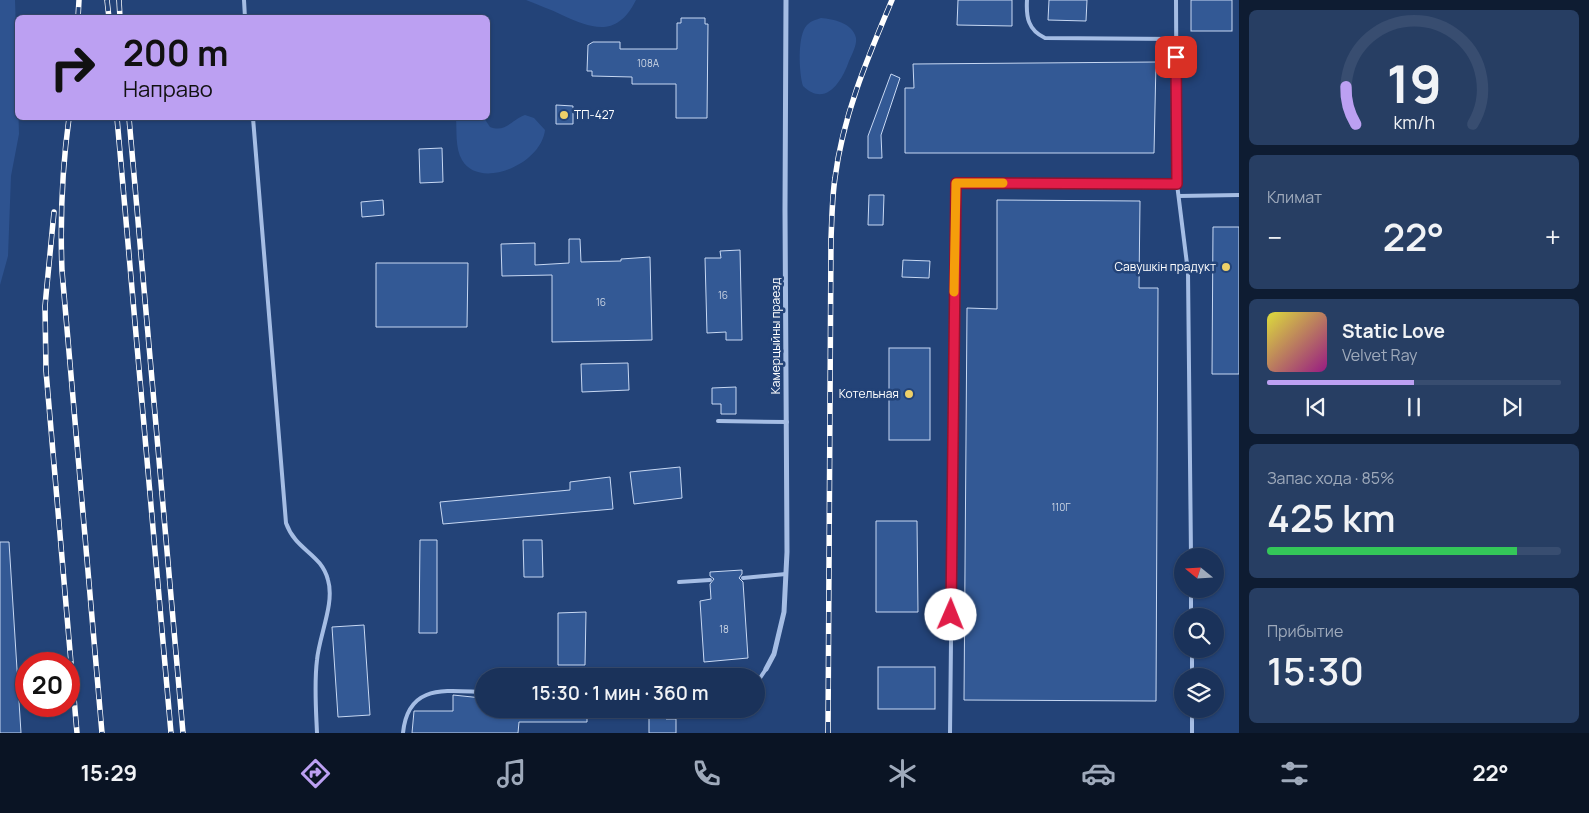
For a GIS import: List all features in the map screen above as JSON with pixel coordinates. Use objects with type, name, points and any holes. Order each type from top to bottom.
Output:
[{"type":"street","name":"Камерцыйны праезд","points":[[766,669],[774,654],[780,634],[784,612],[786,574],[786,0]]},
{"type":"lane","points":[[244,0],[245,15]]},
{"type":"lane","points":[[1027,0],[1028,20],[1031,27],[1037,34],[1045,38],[1176,39]]},
{"type":"lane","points":[[1176,0],[1177,184],[1188,272],[1191,548]]},
{"type":"lane","points":[[253,120],[285,517],[290,533],[295,541],[320,564],[329,582],[328,602],[317,658],[317,733]]},
{"type":"lane","points":[[950,733],[956,183],[1177,184]]},
{"type":"lane","points":[[1178,196],[1239,196]]},
{"type":"lane","points":[[718,421],[787,422]]},
{"type":"lane","points":[[743,578],[786,574]]},
{"type":"lane","points":[[679,582],[710,580]]},
{"type":"lane","points":[[403,733],[408,712],[414,702],[422,696],[445,691],[475,692]]},
{"type":"lane","points":[[1192,718],[1192,733]]},
{"type":"shaded area","points":[[0,0],[15,0],[15,120],[19,120],[19,134],[11,176],[8,256],[0,285]]},
{"type":"shaded area","points":[[526,0],[636,0],[629,12],[621,20],[604,27],[584,24]]},
{"type":"shaded area","points":[[821,18],[831,19],[847,25],[854,33],[856,41],[846,69],[837,84],[826,93],[819,94],[811,92],[803,86],[800,45],[807,25]]},
{"type":"shaded area","points":[[525,115],[534,118],[545,130],[541,143],[533,154],[521,163],[495,173],[482,173],[470,169],[462,160],[457,145],[456,120],[485,120],[490,127],[500,128]]},
{"type":"building","points":[[958,0],[1012,0],[1012,26],[957,25]]},
{"type":"building","points":[[1049,0],[1087,0],[1086,21],[1048,20]]},
{"type":"building","points":[[1191,0],[1232,0],[1232,31],[1191,31]]},
{"type":"building","points":[[681,18],[705,18],[705,24],[708,24],[707,118],[676,118],[676,84],[632,84],[632,77],[592,76],[592,71],[587,71],[588,45],[593,42],[620,42],[620,49],[677,49],[677,23],[681,23]]},
{"type":"building","points":[[1156,62],[1154,153],[905,153],[905,88],[914,88],[913,64]]},
{"type":"building","points":[[891,74],[900,78],[881,135],[882,158],[868,158],[868,136]]},
{"type":"building","name":"ТП-427","points":[[556,105],[573,106],[573,124],[556,124]]},
{"type":"building","points":[[442,148],[443,182],[420,183],[419,149]]},
{"type":"building","points":[[869,195],[884,195],[883,225],[868,225]]},
{"type":"building","points":[[383,200],[384,215],[362,217],[361,202]]},
{"type":"building","points":[[997,200],[1140,201],[1139,288],[1158,288],[1156,701],[964,700],[967,308],[997,309]]},
{"type":"building","name":"Савушкін прадукт","points":[[1213,227],[1239,227],[1239,374],[1212,374]]},
{"type":"building","points":[[569,239],[580,239],[581,262],[621,261],[621,259],[650,257],[652,340],[552,342],[552,275],[502,276],[501,244],[535,243],[535,265],[569,263]]},
{"type":"building","points":[[740,250],[742,340],[726,340],[726,332],[707,333],[705,258],[721,258],[720,251]]},
{"type":"building","points":[[903,260],[930,261],[929,278],[902,277]]},
{"type":"building","points":[[376,263],[468,263],[467,327],[376,327]]},
{"type":"building","name":"Котельная","points":[[889,348],[930,348],[930,440],[889,440]]},
{"type":"building","points":[[628,363],[629,390],[582,392],[581,364]]},
{"type":"building","points":[[736,387],[736,414],[721,414],[721,404],[712,404],[712,388]]},
{"type":"building","points":[[680,467],[682,498],[634,504],[630,472]]},
{"type":"building","points":[[610,477],[613,509],[443,524],[440,502],[570,490],[570,482]]},
{"type":"building","points":[[876,521],[917,521],[918,612],[876,612]]},
{"type":"building","points":[[420,540],[437,540],[437,633],[419,633]]},
{"type":"building","points":[[523,540],[542,540],[543,577],[524,577]]},
{"type":"building","points":[[0,542],[9,542],[16,652],[15,717],[20,717],[21,733],[0,733]]},
{"type":"building","points":[[742,570],[739,578],[743,582],[748,658],[704,662],[700,601],[711,599],[710,584],[714,579],[710,576],[710,572]]},
{"type":"building","points":[[586,612],[585,665],[558,665],[558,613]]},
{"type":"building","points":[[364,625],[370,715],[338,717],[332,627]]},
{"type":"building","points":[[878,667],[935,667],[935,709],[878,709]]},
{"type":"building","points":[[453,695],[475,697],[475,718],[587,718],[587,722],[519,722],[518,733],[412,733],[414,711],[453,711]]},
{"type":"building","points":[[649,718],[676,719],[676,733],[649,733]]},
{"type":"railway","points":[[78,15],[79,0]]},
{"type":"railway","points":[[107,0],[109,15]]},
{"type":"railway","points":[[119,0],[120,15]]},
{"type":"railway","points":[[828,733],[831,239],[833,193],[839,155],[850,109],[892,0]]},
{"type":"railway","points":[[69,120],[62,194],[62,271],[102,733]]},
{"type":"railway","points":[[117,120],[171,733]]},
{"type":"railway","points":[[129,120],[183,733]]},
{"type":"railway","points":[[54,212],[45,306],[46,371],[77,733]]},
{"type":"slow traffic","points":[[954,292],[956,183],[1003,183]]},
{"type":"place","name":"ТП-427","points":[[564,115]]},
{"type":"place","name":"Савушкін прадукт","points":[[1226,267]]},
{"type":"place","name":"Котельная","points":[[909,394]]},
{"type":"route","points":[[951,615],[956,183],[1177,184],[1176,57]]}]
